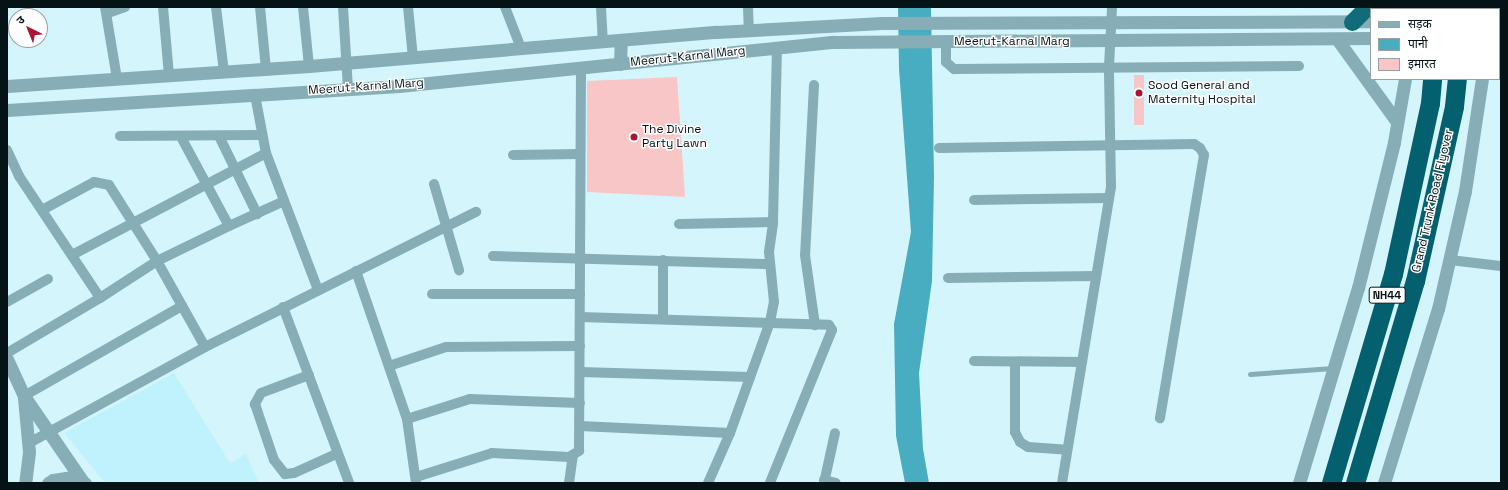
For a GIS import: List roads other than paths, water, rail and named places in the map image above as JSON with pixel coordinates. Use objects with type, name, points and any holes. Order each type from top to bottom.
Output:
[{"type":"highway","points":[[1352,22],[1368,7]]},
{"type":"highway","name":"Grand Trunk Road Flyover","points":[[1331,483],[1393,274],[1430,103],[1432,80]]},
{"type":"highway","name":"Grand Trunk Road Flyover","points":[[1355,483],[1415,281],[1454,106],[1457,80]]},
{"type":"street","points":[[117,79],[106,10],[125,7]]},
{"type":"street","points":[[163,7],[169,75]]},
{"type":"street","points":[[216,7],[224,72]]},
{"type":"street","points":[[260,7],[266,69]]},
{"type":"street","points":[[303,7],[309,66]]},
{"type":"street","points":[[344,7],[348,63],[348,89]]},
{"type":"street","points":[[408,7],[413,58]]},
{"type":"street","points":[[506,7],[521,48]]},
{"type":"street","points":[[601,7],[603,42]]},
{"type":"street","points":[[748,7],[749,30]]},
{"type":"street","points":[[1062,483],[1108,198],[1112,145],[1109,67],[1112,7]]},
{"type":"street","name":"Meerut-Karnal Marg","points":[[7,86],[309,66],[749,30],[882,23],[1370,21]]},
{"type":"street","points":[[1296,40],[1297,22]]},
{"type":"street","name":"Meerut-Karnal Marg","points":[[7,110],[348,89],[581,68],[834,42],[1111,42],[1370,38]]},
{"type":"street","points":[[1337,39],[1398,122]]},
{"type":"street","points":[[620,64],[621,40]]},
{"type":"street","points":[[943,42],[946,62],[954,68],[1299,66]]},
{"type":"street","points":[[708,483],[730,433],[770,322],[775,288],[770,264],[773,222],[777,48]]},
{"type":"street","points":[[569,483],[573,456],[580,449],[581,68]]},
{"type":"street","points":[[1299,483],[1358,288],[1398,122],[1405,80]]},
{"type":"street","points":[[1384,483],[1438,309],[1450,260],[1465,190],[1482,80]]},
{"type":"street","points":[[814,85],[805,255],[816,325]]},
{"type":"street","points":[[255,95],[266,153],[318,290]]},
{"type":"street","points":[[120,136],[181,137],[262,135]]},
{"type":"street","points":[[219,136],[257,214]]},
{"type":"street","points":[[181,137],[229,226]]},
{"type":"street","points":[[939,148],[1194,144],[1204,155],[1160,418]]},
{"type":"street","points":[[7,150],[19,176],[100,298]]},
{"type":"street","points":[[72,255],[266,153]]},
{"type":"street","points":[[514,155],[580,154]]},
{"type":"street","points":[[42,210],[94,182],[102,182],[109,185],[156,261],[205,347]]},
{"type":"street","points":[[434,184],[459,270]]},
{"type":"street","points":[[974,200],[1108,198]]},
{"type":"street","points":[[7,353],[100,298],[156,261],[284,201]]},
{"type":"street","points":[[29,443],[205,347],[476,212]]},
{"type":"street","points":[[679,224],[773,222]]},
{"type":"street","points":[[493,256],[770,264]]},
{"type":"street","points":[[663,260],[663,319]]},
{"type":"street","points":[[1450,260],[1501,266]]},
{"type":"street","points":[[356,271],[407,419],[416,480],[492,453],[573,456]]},
{"type":"street","points":[[948,278],[1096,276]]},
{"type":"street","points":[[7,302],[48,279]]},
{"type":"street","points":[[432,294],[580,294]]},
{"type":"street","points":[[24,396],[182,306]]},
{"type":"street","points":[[283,307],[310,375],[336,454],[349,483]]},
{"type":"street","points":[[580,317],[828,325],[832,330],[770,483]]},
{"type":"street","points":[[389,366],[446,347],[580,346]]},
{"type":"street","points":[[7,359],[24,396],[50,431],[84,482]]},
{"type":"street","points":[[974,361],[1015,363],[1082,362]]},
{"type":"street","points":[[1015,363],[1015,432],[1020,442],[1028,447],[1067,450]]},
{"type":"street","points":[[580,372],[750,377]]},
{"type":"street","points":[[310,375],[257,396],[255,404],[274,460],[284,474],[294,474],[336,454]]},
{"type":"street","points":[[24,396],[29,443],[25,483]]},
{"type":"street","points":[[407,419],[470,399],[580,402]]},
{"type":"street","points":[[580,426],[730,433]]},
{"type":"street","points":[[835,432],[824,482],[836,483]]},
{"type":"street","points":[[48,483],[53,480],[71,477],[84,482]]},
{"type":"lane","points":[[1250,374],[1334,368]]},
{"type":"water","points":[[898,7],[931,7],[934,177],[932,281],[919,373],[923,449],[929,483],[905,483],[896,436],[894,324],[911,232],[899,69]]},
{"type":"place","name":"Sood General and Maternity Hospital","points":[[1139,93]]},
{"type":"place","name":"The Divine Party Lawn","points":[[634,137]]}]
